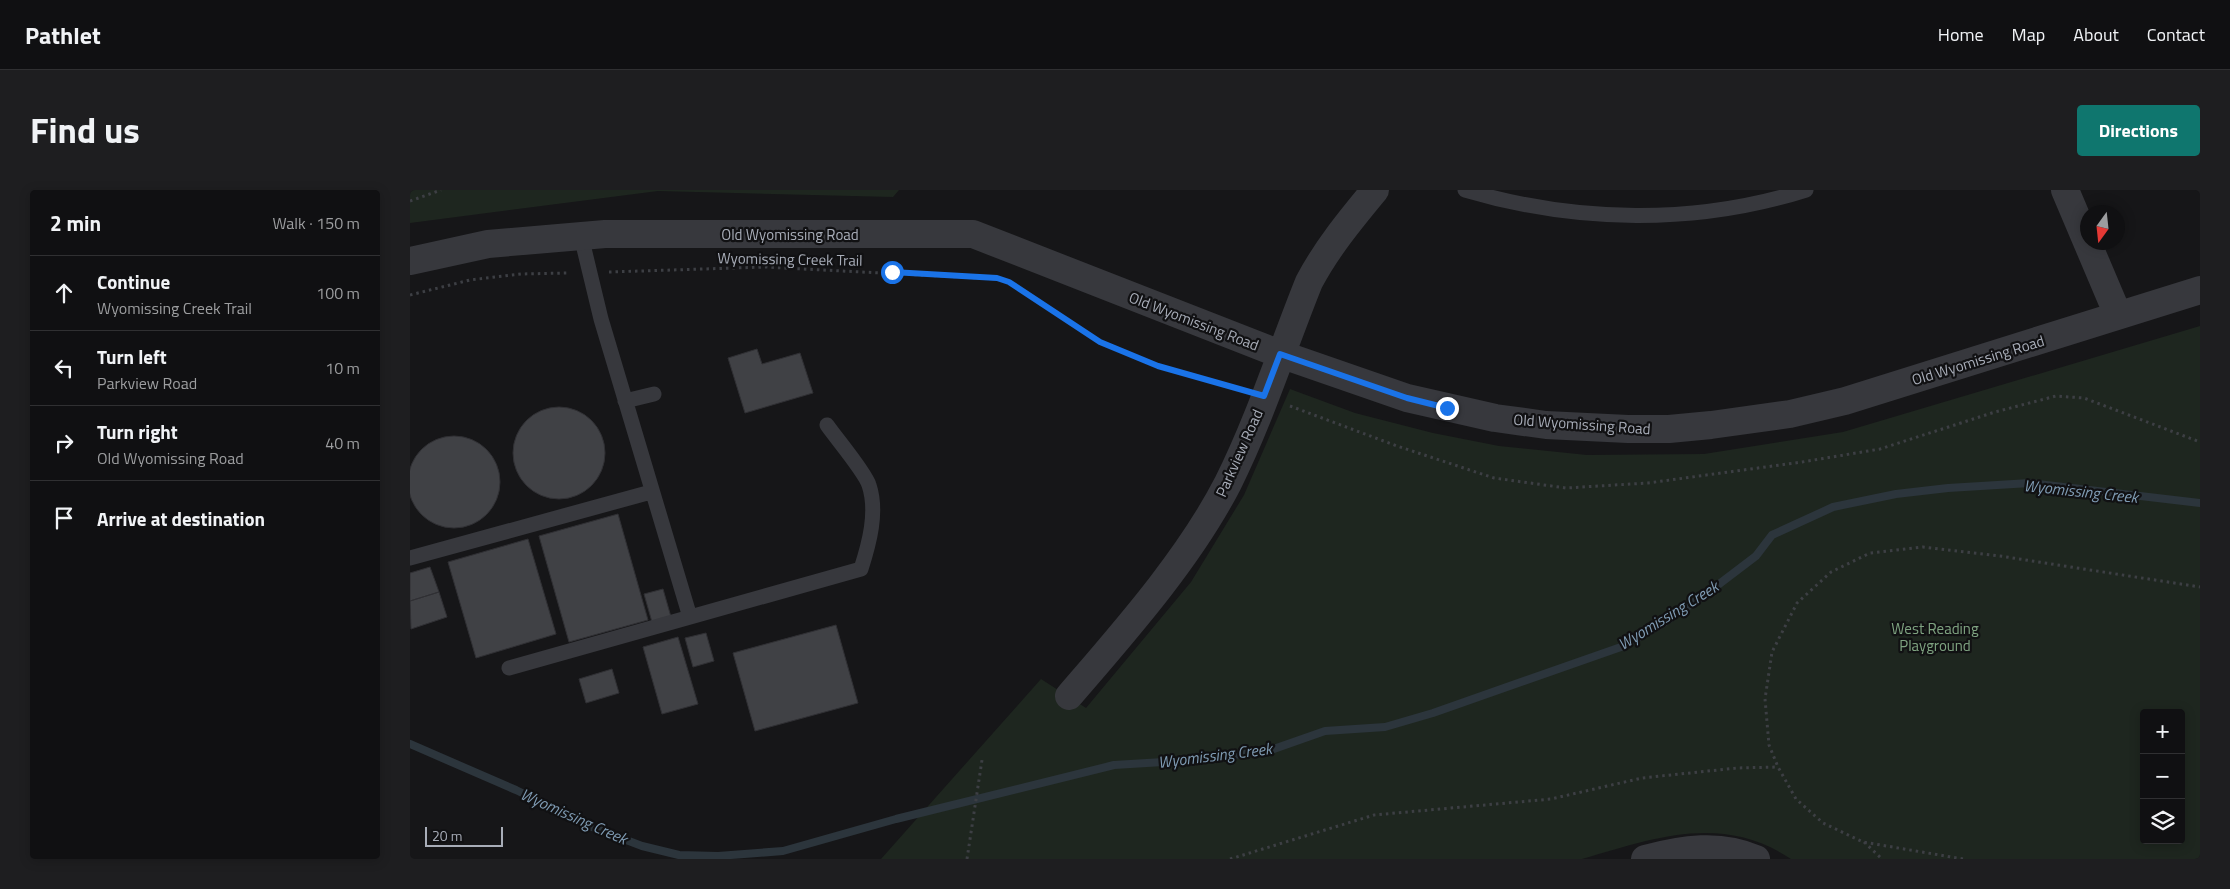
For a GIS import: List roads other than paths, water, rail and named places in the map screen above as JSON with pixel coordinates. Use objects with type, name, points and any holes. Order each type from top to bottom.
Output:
[{"type":"street","name":"Parkview Road","points":[[1069,696],[1174,568],[1207,519],[1249,439],[1280,354],[1318,266],[1345,226],[1375,190]]},
{"type":"street","points":[[2065,190],[2118,315]]},
{"type":"street","name":"Old Wyomissing Road","points":[[410,261],[488,244],[582,236],[973,234],[1280,354],[1407,398],[1495,418],[1546,425],[1628,429],[1711,425],[1790,414],[1845,400],[2200,290]]},
{"type":"street","points":[[1645,859],[1684,850],[1714,849],[1745,854],[1756,859]]},
{"type":"lane","points":[[1465,190],[1498,200],[1563,212],[1625,216],[1689,214],[1746,206],[1806,190]]},
{"type":"lane","points":[[582,236],[625,401],[690,617]]},
{"type":"lane","points":[[625,401],[654,394]]},
{"type":"lane","points":[[509,668],[861,569],[869,544],[872,507],[869,485],[827,425]]},
{"type":"lane","points":[[410,558],[651,492]]},
{"type":"waterway","name":"Wyomissing Creek","points":[[410,744],[516,790],[592,827],[642,846],[679,855],[718,856],[783,851],[896,819],[1114,765],[1196,760],[1271,750],[1325,731],[1385,727],[1433,713],[1621,647],[1662,624],[1706,594],[1756,556],[1772,535],[1833,507],[1896,494],[1948,488],[2030,483],[2200,503]]},
{"type":"park label","name":"West Reading Playground","points":[[1935,636]]}]
